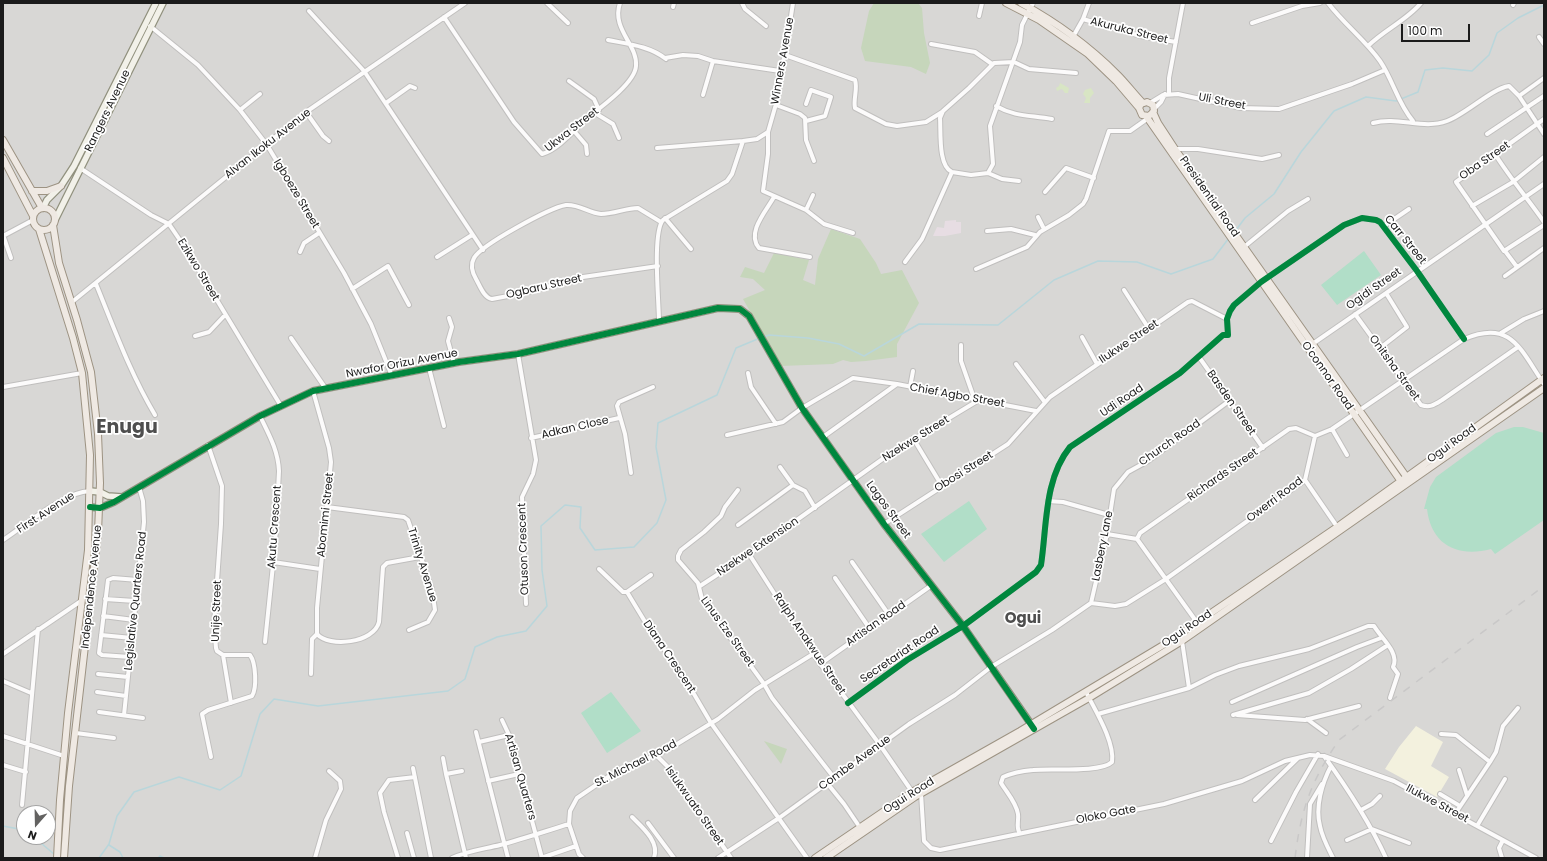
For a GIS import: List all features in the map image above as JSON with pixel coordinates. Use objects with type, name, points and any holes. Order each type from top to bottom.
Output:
[{"type":"main road","name":"Presidential Road","points":[[1006,3],[1031,8],[1057,31],[1088,54],[1116,82],[1153,110],[1168,144],[1175,149],[1225,225]]},
{"type":"main road","name":"Presidential Road","points":[[1022,3],[1074,35],[1099,56],[1144,104]]},
{"type":"main road","name":"Presidential Road","points":[[1144,104],[1141,113],[1168,144],[1264,281]]},
{"type":"main road","points":[[1146,118],[1153,110]]},
{"type":"main road","points":[[3,140],[42,208],[53,213],[54,222],[47,230],[39,229],[34,225],[33,218],[3,158]]},
{"type":"main road","points":[[32,191],[47,191],[61,186]]},
{"type":"main road","points":[[33,218],[36,211],[42,208]]},
{"type":"main road","name":"Independence Avenue","points":[[54,222],[56,251],[91,372],[98,434],[100,492],[94,575],[68,803],[64,856]]},
{"type":"main road","name":"Independence Avenue","points":[[39,229],[73,338],[82,373],[90,454],[88,550],[64,756],[57,858]]},
{"type":"main road","name":"O'connor Road","points":[[1264,281],[1396,468]]},
{"type":"main road","name":"Ogui Road","points":[[1408,479],[1414,471],[1543,381]]},
{"type":"main road","name":"Ogui Road","points":[[815,858],[914,795],[1182,641],[1408,479],[1544,388]]},
{"type":"main road","points":[[1396,468],[1414,471]]},
{"type":"main road","points":[[1396,468],[1408,479]]},
{"type":"main road","points":[[1396,468],[1402,484]]},
{"type":"main road","points":[[1392,487],[1396,468]]},
{"type":"main road","name":"Ogui Road","points":[[1088,695],[1339,529],[1392,487],[1402,484]]},
{"type":"main road","name":"Ogui Road","points":[[914,795],[921,794],[1033,727]]},
{"type":"main road","name":"Ogui Road","points":[[826,858],[861,830]]},
{"type":"street","name":"Rangers Avenue","points":[[42,208],[47,200],[61,186],[74,166],[156,3]]},
{"type":"street","name":"Rangers Avenue","points":[[54,222],[163,3]]},
{"type":"street","name":"Alvan Ikoku Avenue","points":[[72,302],[306,112],[465,3]]},
{"type":"street","points":[[547,3],[568,23]]},
{"type":"street","name":"Ukwa Street","points":[[444,17],[506,111],[538,152],[542,154],[574,131],[622,90],[635,71],[636,59],[628,44],[617,14],[620,3]]},
{"type":"street","points":[[742,3],[745,9],[766,26]]},
{"type":"street","name":"Winners Avenue","points":[[774,197],[763,191],[768,154],[768,132],[778,96],[780,71],[785,55],[793,3]]},
{"type":"street","points":[[979,16],[982,3]]},
{"type":"street","points":[[1074,35],[1083,20],[1089,3]]},
{"type":"street","points":[[1153,110],[1167,94],[1183,3]]},
{"type":"street","points":[[1252,23],[1302,6],[1320,3]]},
{"type":"street","points":[[1328,3],[1368,46],[1385,70],[1406,113],[1413,121]]},
{"type":"street","points":[[1368,46],[1380,35],[1416,10],[1421,3]]},
{"type":"street","points":[[988,173],[993,164],[990,126],[996,106],[1014,62],[1020,42],[1022,25],[1031,8]]},
{"type":"street","points":[[309,11],[364,72],[483,250]]},
{"type":"street","name":"Akuruka Street","points":[[1083,20],[1140,36],[1176,42]]},
{"type":"street","name":"Igboeze Street","points":[[146,23],[198,65],[240,110],[267,145],[371,324],[392,376]]},
{"type":"street","points":[[1539,37],[1544,44]]},
{"type":"street","points":[[608,40],[650,50],[666,59],[683,55],[698,56],[713,61],[780,71]]},
{"type":"street","points":[[931,44],[975,52],[992,64],[1014,62],[1029,69],[1076,72]]},
{"type":"street","points":[[785,55],[804,60],[855,80],[855,108],[892,126],[926,122],[943,111],[969,88],[992,64]]},
{"type":"street","points":[[703,95],[713,61]]},
{"type":"street","name":"Uli Street","points":[[1167,94],[1178,94],[1241,108],[1279,109],[1352,84],[1385,70]]},
{"type":"street","points":[[1519,96],[1544,78]]},
{"type":"street","points":[[568,81],[594,99],[597,111],[613,124],[619,138]]},
{"type":"street","points":[[386,103],[410,86],[415,88]]},
{"type":"street","points":[[1373,123],[1382,120],[1413,121],[1429,124],[1446,121],[1509,86],[1519,96],[1544,134]]},
{"type":"street","points":[[806,104],[811,90],[831,97],[825,116],[806,121]]},
{"type":"street","points":[[240,110],[260,94]]},
{"type":"street","points":[[1144,104],[1167,94]]},
{"type":"street","points":[[1487,134],[1544,96]]},
{"type":"street","points":[[776,105],[800,114],[806,121],[806,140],[814,161]]},
{"type":"street","points":[[996,106],[1016,115],[1026,114],[1052,119]]},
{"type":"street","points":[[943,111],[940,118],[942,162],[948,170],[971,175],[988,173],[1002,179],[1019,181]]},
{"type":"street","points":[[306,112],[323,136],[329,140]]},
{"type":"street","points":[[976,269],[1027,247],[1035,236],[1044,229],[1069,216],[1083,204],[1094,178],[1096,167],[1104,150],[1109,131],[1130,131],[1146,118]]},
{"type":"street","name":"Oba Street","points":[[1517,267],[1486,226],[1456,181],[1544,119]]},
{"type":"street","points":[[574,131],[586,145],[587,154]]},
{"type":"street","points":[[657,148],[757,139],[768,132]]},
{"type":"street","points":[[659,322],[658,232],[661,222],[665,218],[727,181],[732,174],[743,140]]},
{"type":"street","points":[[1175,149],[1198,149],[1262,159],[1279,155]]},
{"type":"street","points":[[1495,154],[1513,182],[1526,196],[1544,224],[1506,251]]},
{"type":"street","points":[[1472,206],[1513,182],[1544,157]]},
{"type":"street","name":"Ezikwo Street","points":[[80,168],[151,215],[169,224],[186,249],[281,406]]},
{"type":"street","points":[[1046,192],[1066,168],[1094,178]]},
{"type":"street","points":[[904,262],[922,239],[952,172]]},
{"type":"street","name":"Ogidi Street","points":[[1310,345],[1417,271],[1486,226],[1544,184]]},
{"type":"street","points":[[806,210],[813,195]]},
{"type":"street","points":[[810,257],[759,248],[757,245],[754,233],[774,197],[806,210],[824,224],[853,233]]},
{"type":"street","points":[[1242,248],[1288,211],[1308,199]]},
{"type":"street","name":"Ogbaru Street","points":[[658,266],[582,277],[524,293],[490,299],[479,286],[472,268],[475,257],[483,250],[538,215],[555,208],[568,205],[601,214],[638,208],[661,222]]},
{"type":"street","points":[[1384,226],[1409,209]]},
{"type":"street","points":[[1038,217],[1044,229]]},
{"type":"street","points":[[11,258],[3,236],[33,218]]},
{"type":"street","points":[[665,218],[691,249]]},
{"type":"street","name":"Carr Street","points":[[1264,281],[1352,221],[1370,218],[1376,220],[1384,226],[1464,339]]},
{"type":"street","points":[[986,231],[1011,229],[1035,236]]},
{"type":"street","points":[[300,252],[304,243],[319,233]]},
{"type":"street","points":[[437,257],[472,235]]},
{"type":"street","points":[[1505,276],[1544,248]]},
{"type":"street","points":[[352,289],[388,266],[409,305]]},
{"type":"street","name":"Udi Road","points":[[1041,565],[1048,501],[1052,482],[1061,458],[1070,447],[1122,414],[1200,357],[1223,335],[1228,335],[1227,319],[1234,305],[1264,281]]},
{"type":"street","points":[[96,284],[121,342],[131,371],[155,415]]},
{"type":"street","points":[[1124,290],[1149,329]]},
{"type":"street","points":[[1380,348],[1407,327],[1386,293]]},
{"type":"street","name":"Ilukwe Street","points":[[1036,411],[1044,401],[1192,301],[1227,319]]},
{"type":"street","name":"Nwafor Orizu Avenue","points":[[100,508],[123,497],[176,466],[208,445],[260,416],[313,391],[454,363],[518,354],[718,308],[733,308]]},
{"type":"street","name":"Lagos Street","points":[[733,308],[743,310],[757,330],[802,408],[884,524],[932,584],[963,626],[1033,727]]},
{"type":"street","points":[[1315,436],[1332,429],[1464,339],[1481,333],[1501,333],[1524,319],[1544,311]]},
{"type":"street","name":"Onitsha Street","points":[[1355,314],[1421,405],[1432,406],[1518,347]]},
{"type":"street","points":[[195,336],[208,332],[225,315]]},
{"type":"street","points":[[449,318],[452,326],[448,341],[454,363]]},
{"type":"street","points":[[1501,333],[1518,347],[1543,381]]},
{"type":"street","points":[[1082,337],[1097,364]]},
{"type":"street","points":[[291,338],[326,389]]},
{"type":"street","points":[[961,345],[961,361],[974,398]]},
{"type":"street","name":"Otuson Crescent","points":[[518,354],[536,464],[523,492],[521,505],[526,604]]},
{"type":"street","name":"Basden Street","points":[[1200,357],[1229,401],[1263,448]]},
{"type":"street","points":[[1016,364],[1044,401]]},
{"type":"street","points":[[429,368],[444,426]]},
{"type":"street","points":[[910,387],[913,371]]},
{"type":"street","points":[[3,387],[82,373]]},
{"type":"street","points":[[748,373],[752,389],[776,424]]},
{"type":"street","points":[[727,435],[776,424],[790,419],[802,408],[853,378],[898,384]]},
{"type":"street","name":"Chief Agbo Street","points":[[823,437],[898,384],[1036,411]]},
{"type":"street","name":"Adkan Close","points":[[631,473],[625,434],[617,409],[619,402],[653,387]]},
{"type":"street","name":"Abomimi Street","points":[[311,674],[312,639],[317,634],[320,569],[327,507],[330,462],[328,448],[313,391]]},
{"type":"street","name":"Nzekwe Street","points":[[854,480],[913,438],[979,400]]},
{"type":"street","name":"Church Road","points":[[1114,489],[1128,472],[1148,462],[1229,401]]},
{"type":"street","name":"Obosi Street","points":[[884,524],[1008,444],[1036,411]]},
{"type":"street","name":"Akutu Crescent","points":[[260,416],[274,444],[279,459],[279,494],[265,642]]},
{"type":"street","name":"Adkan Close","points":[[531,438],[620,418]]},
{"type":"street","name":"Richards Street","points":[[1137,539],[1140,533],[1292,428],[1315,436]]},
{"type":"street","points":[[1332,429],[1347,455]]},
{"type":"street","name":"Owerri Road","points":[[1091,603],[1115,606],[1126,604],[1166,580],[1305,480],[1315,436]]},
{"type":"street","points":[[913,438],[942,486]]},
{"type":"street","name":"Unije Street","points":[[208,445],[222,486],[221,524],[214,624],[216,648],[217,651],[223,655],[250,654],[253,662],[253,695],[208,710],[202,714],[211,758]]},
{"type":"street","points":[[780,467],[793,485],[805,491],[815,508]]},
{"type":"street","name":"Nzekwe Extension","points":[[700,586],[749,554],[854,480]]},
{"type":"street","points":[[1305,480],[1339,529]]},
{"type":"street","points":[[738,525],[793,485]]},
{"type":"street","name":"Legislative Quarters Road","points":[[124,715],[144,518],[143,501],[139,487]]},
{"type":"street","name":"Lasbery Lane","points":[[1091,603],[1107,534],[1114,489]]},
{"type":"street","name":"Linus Eze Street","points":[[738,490],[725,507],[721,516],[679,553],[678,560],[700,586],[700,595],[702,599],[764,684],[772,698],[835,778]]},
{"type":"street","points":[[90,491],[100,492],[108,496],[123,497]]},
{"type":"street","name":"First Avenue","points":[[3,540],[67,497],[79,492],[90,491]]},
{"type":"street","points":[[1048,501],[1063,502],[1109,515]]},
{"type":"street","points":[[90,507],[100,508]]},
{"type":"street","name":"Trinity Avenue","points":[[327,507],[405,518],[409,523],[432,589],[435,610],[428,622],[409,630]]},
{"type":"street","points":[[1107,534],[1137,539],[1201,628]]},
{"type":"street","name":"Ralph Anakwue Street","points":[[749,554],[813,654],[880,745],[914,795]]},
{"type":"street","points":[[317,634],[322,639],[336,641],[362,639],[373,633],[379,622],[383,567],[387,563],[420,557]]},
{"type":"street","points":[[273,562],[320,569]]},
{"type":"street","points":[[852,562],[889,615]]},
{"type":"street","name":"Secretariat Road","points":[[848,703],[907,660],[963,626],[1026,581],[1041,565]]},
{"type":"street","points":[[599,569],[621,592],[627,592],[651,574]]},
{"type":"street","points":[[130,657],[99,653],[108,580],[110,578],[138,580]]},
{"type":"street","points":[[835,578],[870,628]]},
{"type":"street","name":"Artisan Road","points":[[820,664],[932,584]]},
{"type":"street","name":"Diana Crescent","points":[[627,592],[647,625],[684,677],[711,723],[807,858]]},
{"type":"street","points":[[105,599],[136,601]]},
{"type":"street","points":[[3,654],[38,628],[81,601]]},
{"type":"street","points":[[991,667],[1052,630],[1091,603]]},
{"type":"street","points":[[103,616],[134,620]]},
{"type":"street","points":[[1098,714],[1189,688],[1215,675],[1239,666],[1309,649],[1368,626],[1374,626],[1381,638],[1392,648],[1395,663],[1393,667],[1398,674],[1390,698]]},
{"type":"street","points":[[22,805],[38,628]]},
{"type":"street","points":[[101,635],[132,638]]},
{"type":"street","points":[[1232,702],[1357,647],[1381,638]]},
{"type":"street","points":[[1182,641],[1189,688]]},
{"type":"street","points":[[1359,706],[1307,719],[1233,715],[1309,693],[1351,669],[1388,645]]},
{"type":"street","name":"St. Michael Road","points":[[583,858],[576,846],[569,824],[571,806],[581,795],[608,777],[656,755],[711,723],[764,684],[813,654]]},
{"type":"street","points":[[223,655],[231,703]]},
{"type":"street","name":"Combe Avenue","points":[[718,858],[779,818],[880,745],[955,695],[991,667]]},
{"type":"street","points":[[98,674],[128,677]]},
{"type":"street","points":[[3,682],[31,693]]},
{"type":"street","points":[[97,692],[126,696]]},
{"type":"street","points":[[1019,832],[1016,825],[1018,817],[1017,810],[1010,796],[1001,784],[1001,780],[1010,774],[1033,770],[1078,769],[1111,764],[1113,756],[1098,714],[1088,695]]},
{"type":"street","points":[[1455,814],[1496,752],[1503,726],[1518,708]]},
{"type":"street","points":[[99,712],[143,718]]},
{"type":"street","points":[[1307,719],[1326,733]]},
{"type":"street","name":"Artisan Quarters","points":[[502,720],[509,735],[541,858],[576,846]]},
{"type":"street","points":[[476,732],[508,858]]},
{"type":"street","points":[[76,733],[114,738]]},
{"type":"street","points":[[1441,734],[1456,735],[1490,762]]},
{"type":"street","points":[[479,742],[509,735]]},
{"type":"street","points":[[3,736],[64,756]]},
{"type":"street","points":[[1271,841],[1296,792],[1318,754]]},
{"type":"street","name":"Oloko Gate","points":[[921,794],[923,839],[925,844],[934,849],[955,847],[1019,832],[1164,804],[1242,780],[1267,768],[1298,758],[1318,754],[1333,759]]},
{"type":"street","name":"Isiukwuato Street","points":[[656,755],[669,768],[731,858]]},
{"type":"street","points":[[1324,756],[1361,810],[1386,858]]},
{"type":"street","points":[[443,758],[466,858]]},
{"type":"street","points":[[1255,800],[1298,758]]},
{"type":"street","name":"Ilukwe Street","points":[[1333,759],[1394,782],[1536,858]]},
{"type":"street","points":[[3,765],[26,772]]},
{"type":"street","points":[[1307,858],[1310,804],[1331,766]]},
{"type":"street","points":[[413,768],[431,858]]},
{"type":"street","points":[[1459,770],[1467,795]]},
{"type":"street","points":[[315,858],[326,820],[341,789],[340,781],[329,771]]},
{"type":"street","points":[[446,774],[462,771]]},
{"type":"street","points":[[488,781],[519,774]]},
{"type":"street","points":[[398,858],[384,812],[380,793],[389,780],[415,776]]},
{"type":"street","points":[[1477,826],[1505,779]]},
{"type":"street","points":[[1323,782],[1318,819],[1320,828],[1333,858]]},
{"type":"street","points":[[827,783],[844,804],[861,830]]},
{"type":"street","points":[[1440,794],[1460,806]]},
{"type":"street","points":[[1361,810],[1372,804],[1380,796]]},
{"type":"street","points":[[632,817],[645,831],[656,849],[654,858]]},
{"type":"street","name":"Artisan Quarters","points":[[452,858],[465,852],[474,852],[504,844],[569,824]]},
{"type":"street","points":[[645,831],[649,825],[674,858]]},
{"type":"street","points":[[1347,840],[1372,829],[1408,843]]},
{"type":"street","points":[[407,833],[414,858]]},
{"type":"street","points":[[1502,858],[1499,848],[1503,840]]},
{"type":"shaded area","name":"Enugu","points":[[3,3],[1544,3],[1544,858],[3,858]]},
{"type":"shaded area","points":[[956,220],[956,222],[961,222],[961,233],[945,236],[933,236],[937,227],[944,228],[945,221]]},
{"type":"shaded area","points":[[1416,726],[1443,742],[1431,766],[1449,777],[1437,797],[1385,769],[1399,747]]},
{"type":"green space","points":[[874,3],[918,3],[922,8],[924,33],[930,63],[926,74],[911,67],[865,61],[861,48],[869,11]]},
{"type":"green space","points":[[1060,83],[1069,88],[1068,93],[1065,93],[1062,89],[1057,91],[1056,88]]},
{"type":"green space","points":[[1091,88],[1094,93],[1090,98],[1090,103],[1084,103],[1086,98],[1083,94],[1085,90]]},
{"type":"green space","points":[[831,229],[860,239],[876,263],[881,274],[902,270],[919,303],[897,344],[897,357],[851,362],[843,360],[833,364],[781,366],[743,299],[765,290],[753,279],[740,277],[745,267],[764,273],[774,253],[809,260],[803,280],[815,285],[818,259]]},
{"type":"green space","points":[[1364,251],[1381,275],[1337,305],[1321,285]]},
{"type":"green space","points":[[1514,427],[1523,427],[1544,433],[1544,520],[1495,554],[1491,549],[1468,552],[1457,550],[1448,546],[1440,540],[1434,532],[1427,509],[1424,509],[1430,487],[1436,477],[1496,433]]},
{"type":"green space","points":[[969,501],[987,529],[944,562],[921,534]]},
{"type":"green space","points":[[611,692],[641,731],[607,753],[581,713]]},
{"type":"green space","points":[[764,741],[787,749],[781,764]]},
{"type":"waterway","points":[[1236,230],[1245,218],[1274,194],[1301,152],[1334,111],[1366,97],[1396,101],[1418,92],[1425,70],[1443,68],[1472,71],[1489,55],[1497,33],[1518,18],[1544,5]]},
{"type":"waterway","points":[[764,337],[769,335],[808,338],[839,344],[864,356],[919,324],[998,325],[1054,280],[1098,261],[1137,262],[1171,274],[1213,259],[1229,238]]},
{"type":"waterway","points":[[99,858],[109,844],[117,816],[134,792],[179,777],[220,790],[241,776],[260,714],[274,699],[318,706],[448,691],[465,679],[475,647],[497,637],[526,631],[547,606],[542,570],[541,526],[565,505],[581,507],[580,528],[595,550],[634,547],[657,523],[666,500],[656,447],[658,423],[717,395],[736,348],[760,338]]},
{"type":"waterway","points":[[3,826],[16,828]]},
{"type":"waterway","points":[[43,845],[55,855]]},
{"type":"waterway","points":[[109,845],[120,852],[123,858]]},
{"type":"waterway","points":[[158,858],[160,856],[164,858]]},
{"type":"railway","points":[[1295,858],[1300,825],[1314,782],[1339,740],[1544,586]]},
{"type":"cycle path","points":[[848,703],[907,660],[963,626],[1036,572],[1041,565],[1048,503],[1055,473],[1070,447],[1180,373],[1223,335],[1228,335],[1227,319],[1234,305],[1261,282],[1344,225],[1362,218],[1380,222],[1417,271],[1464,339]]},
{"type":"cycle path","points":[[90,507],[100,508],[114,502],[260,416],[313,391],[459,362],[518,354],[718,308],[740,309],[749,316],[802,408],[884,524],[963,626],[1034,729]]},
{"type":"district","name":"Enugu","points":[[127,428]]},
{"type":"district","name":"Ogui","points":[[1023,619]]}]
